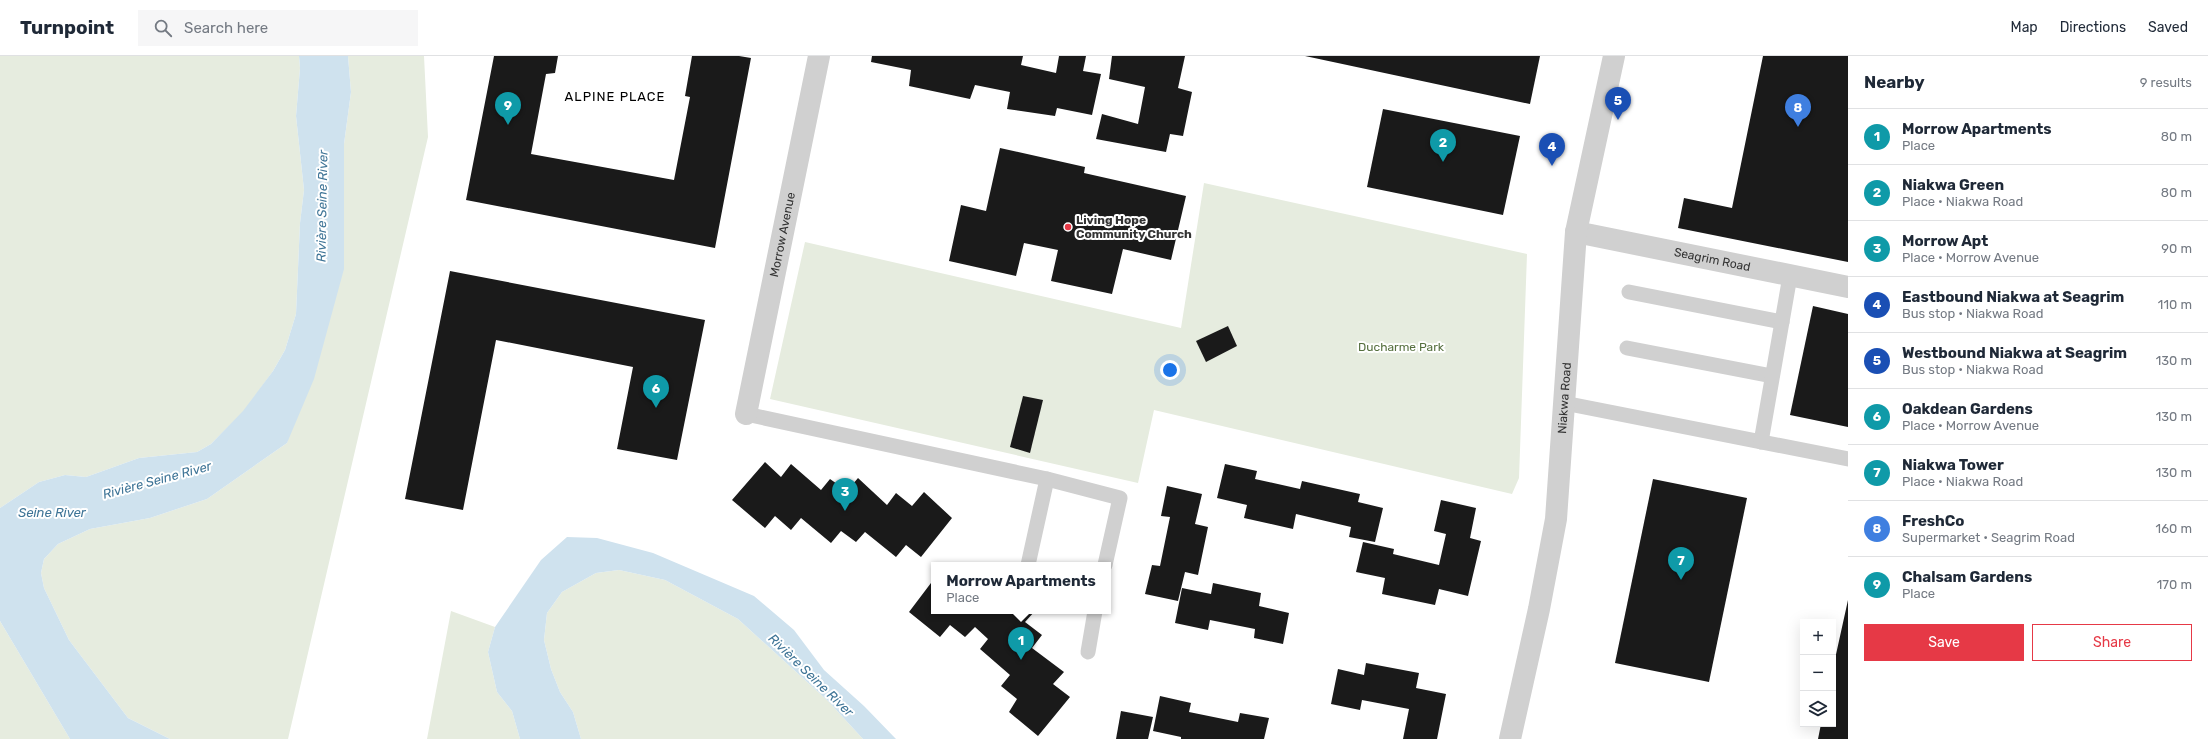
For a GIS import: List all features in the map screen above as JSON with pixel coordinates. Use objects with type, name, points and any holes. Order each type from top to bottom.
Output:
[{"type":"street","name":"Morrow Avenue","points":[[746,414],[819,56]]},
{"type":"street","name":"Niakwa Road","points":[[1510,739],[1539,609],[1556,519],[1576,232],[1614,56]]},
{"type":"street","name":"Seagrim Road","points":[[1576,232],[1848,287]]},
{"type":"lane","points":[[1761,442],[1790,276]]},
{"type":"lane","points":[[1629,292],[1782,322]]},
{"type":"lane","points":[[1627,348],[1772,376]]},
{"type":"lane","points":[[1564,403],[1848,459]]},
{"type":"lane","points":[[746,414],[1047,478],[1120,498],[1106,562]]},
{"type":"lane","points":[[1029,562],[1047,478]]},
{"type":"lane","points":[[1088,652],[1094,614]]},
{"type":"green space","points":[[0,56],[299,56],[300,68],[296,116],[304,190],[300,223],[296,314],[285,350],[273,371],[244,411],[211,444],[197,452],[139,458],[86,477],[65,475],[39,482],[0,508]]},
{"type":"green space","points":[[348,56],[424,56],[428,137],[288,739],[170,739],[128,718],[69,640],[44,588],[41,573],[44,559],[58,544],[90,529],[150,518],[207,499],[287,443],[344,144],[351,92]]},
{"type":"green space","name":"Ducharme Park","points":[[1204,183],[1527,254],[1519,478],[1512,494],[1154,410],[1138,483],[770,399],[805,242],[1181,328]]},
{"type":"green space","points":[[619,570],[665,580],[738,619],[828,701],[863,739],[581,739],[573,712],[560,692],[551,669],[544,640],[547,613],[562,592],[596,573]]},
{"type":"green space","points":[[451,611],[495,627],[488,652],[497,692],[512,711],[520,739],[427,739]]},
{"type":"green space","points":[[0,621],[70,739],[0,739]]},
{"type":"water","name":"Seine River","points":[[299,56],[348,56],[351,92],[344,144],[344,269],[314,379],[287,443],[207,499],[150,518],[90,529],[58,544],[44,559],[41,573],[44,588],[69,640],[128,718],[170,739],[70,739],[0,621],[0,508],[39,482],[65,475],[86,477],[139,458],[197,452],[211,444],[243,411],[273,371],[285,350],[296,314],[300,223],[304,190],[296,116],[300,68]]},
{"type":"water","name":"Rivière Seine River","points":[[567,537],[597,538],[653,553],[754,596],[794,630],[824,670],[864,706],[896,739],[863,739],[828,701],[738,619],[665,580],[619,570],[596,573],[562,592],[547,613],[544,640],[551,669],[560,692],[573,712],[581,739],[520,739],[512,711],[497,692],[488,652],[495,627],[541,560]]},
{"type":"building","points":[[494,56],[558,56],[555,73],[546,74],[531,154],[674,180],[690,97],[685,96],[692,56],[739,56],[751,58],[715,248],[466,200]]},
{"type":"building","points":[[872,56],[1023,56],[1021,65],[1056,73],[1059,56],[1086,56],[1083,71],[1101,74],[1092,115],[1057,108],[1055,116],[1007,109],[1010,92],[975,85],[970,99],[909,86],[911,70],[871,62]]},
{"type":"building","points":[[1112,56],[1185,56],[1178,88],[1192,92],[1183,136],[1170,134],[1166,152],[1096,139],[1102,114],[1138,124],[1145,87],[1109,79]]},
{"type":"building","points":[[1305,56],[1540,56],[1530,104]]},
{"type":"building","points":[[1763,56],[1848,56],[1848,262],[1678,228],[1684,198],[1732,208]]},
{"type":"building","points":[[1383,109],[1520,136],[1503,215],[1367,187]]},
{"type":"building","name":"Living Hope Community Church","points":[[1000,148],[1085,167],[1084,173],[1186,196],[1171,260],[1123,249],[1112,294],[1051,281],[1058,250],[1024,243],[1016,276],[949,261],[961,205],[986,211]]},
{"type":"building","points":[[450,271],[705,320],[677,460],[617,449],[633,367],[496,340],[463,510],[405,499]]},
{"type":"building","points":[[1813,306],[1848,314],[1848,427],[1790,415]]},
{"type":"building","points":[[1228,326],[1237,346],[1206,362],[1196,341]]},
{"type":"building","points":[[1023,396],[1043,400],[1030,453],[1010,447]]},
{"type":"building","points":[[765,462],[781,477],[791,464],[821,490],[830,479],[847,491],[858,478],[887,505],[896,493],[912,506],[924,492],[952,518],[921,557],[906,545],[896,557],[865,532],[856,542],[841,531],[831,543],[801,518],[791,530],[775,516],[765,528],[732,500]]},
{"type":"building","points":[[1225,464],[1257,471],[1255,479],[1300,489],[1302,481],[1360,494],[1358,502],[1383,508],[1375,542],[1349,537],[1351,527],[1296,514],[1293,529],[1244,518],[1247,505],[1217,498]]},
{"type":"building","points":[[1653,479],[1747,498],[1709,682],[1615,663]]},
{"type":"building","points":[[1167,486],[1202,494],[1195,524],[1208,527],[1198,575],[1185,572],[1178,601],[1145,594],[1152,565],[1160,566],[1170,517],[1161,516]]},
{"type":"building","points":[[1441,500],[1476,508],[1470,538],[1481,541],[1468,596],[1439,589],[1435,605],[1382,594],[1385,578],[1356,572],[1363,542],[1394,549],[1393,554],[1439,565],[1446,534],[1434,531]]},
{"type":"building","points":[[931,583],[931,614],[1032,614],[1025,622],[1042,635],[1032,648],[1064,672],[1053,684],[1070,697],[1038,736],[1009,712],[1017,699],[1001,686],[1010,675],[980,649],[988,639],[975,627],[965,637],[950,625],[940,637],[909,612]]},
{"type":"building","points":[[1213,583],[1261,593],[1259,606],[1289,613],[1283,644],[1254,638],[1255,629],[1210,620],[1208,630],[1175,623],[1182,588],[1211,594]]},
{"type":"building","points":[[1848,600],[1848,739],[1818,739],[1820,727],[1836,727],[1836,654]]},
{"type":"building","points":[[1366,663],[1419,673],[1416,688],[1446,694],[1437,739],[1403,739],[1409,709],[1362,700],[1360,710],[1331,704],[1338,669],[1364,675]]},
{"type":"building","points":[[1160,696],[1191,703],[1189,712],[1238,722],[1240,713],[1269,718],[1264,739],[1181,739],[1181,737],[1153,731]]},
{"type":"building","points":[[1121,711],[1153,717],[1148,739],[1116,739]]},
{"type":"place","name":"Westbound Niakwa at Seagrim","points":[[1618,120]]},
{"type":"place","name":"Chalsam Gardens","points":[[508,125]]},
{"type":"place","name":"FreshCo","points":[[1798,127]]},
{"type":"place","name":"Niakwa Green","points":[[1443,162]]},
{"type":"place","name":"Eastbound Niakwa at Seagrim","points":[[1552,166]]},
{"type":"place","name":"Living Hope Community Church","points":[[1068,227]]},
{"type":"place","name":"Oakdean Gardens","points":[[656,408]]},
{"type":"place","name":"Morrow Apt","points":[[845,511]]},
{"type":"place","name":"Niakwa Tower","points":[[1681,580]]},
{"type":"place","name":"Morrow Apartments","points":[[1021,660]]},
{"type":"district","name":"ALPINE PLACE","points":[[615,96]]}]
